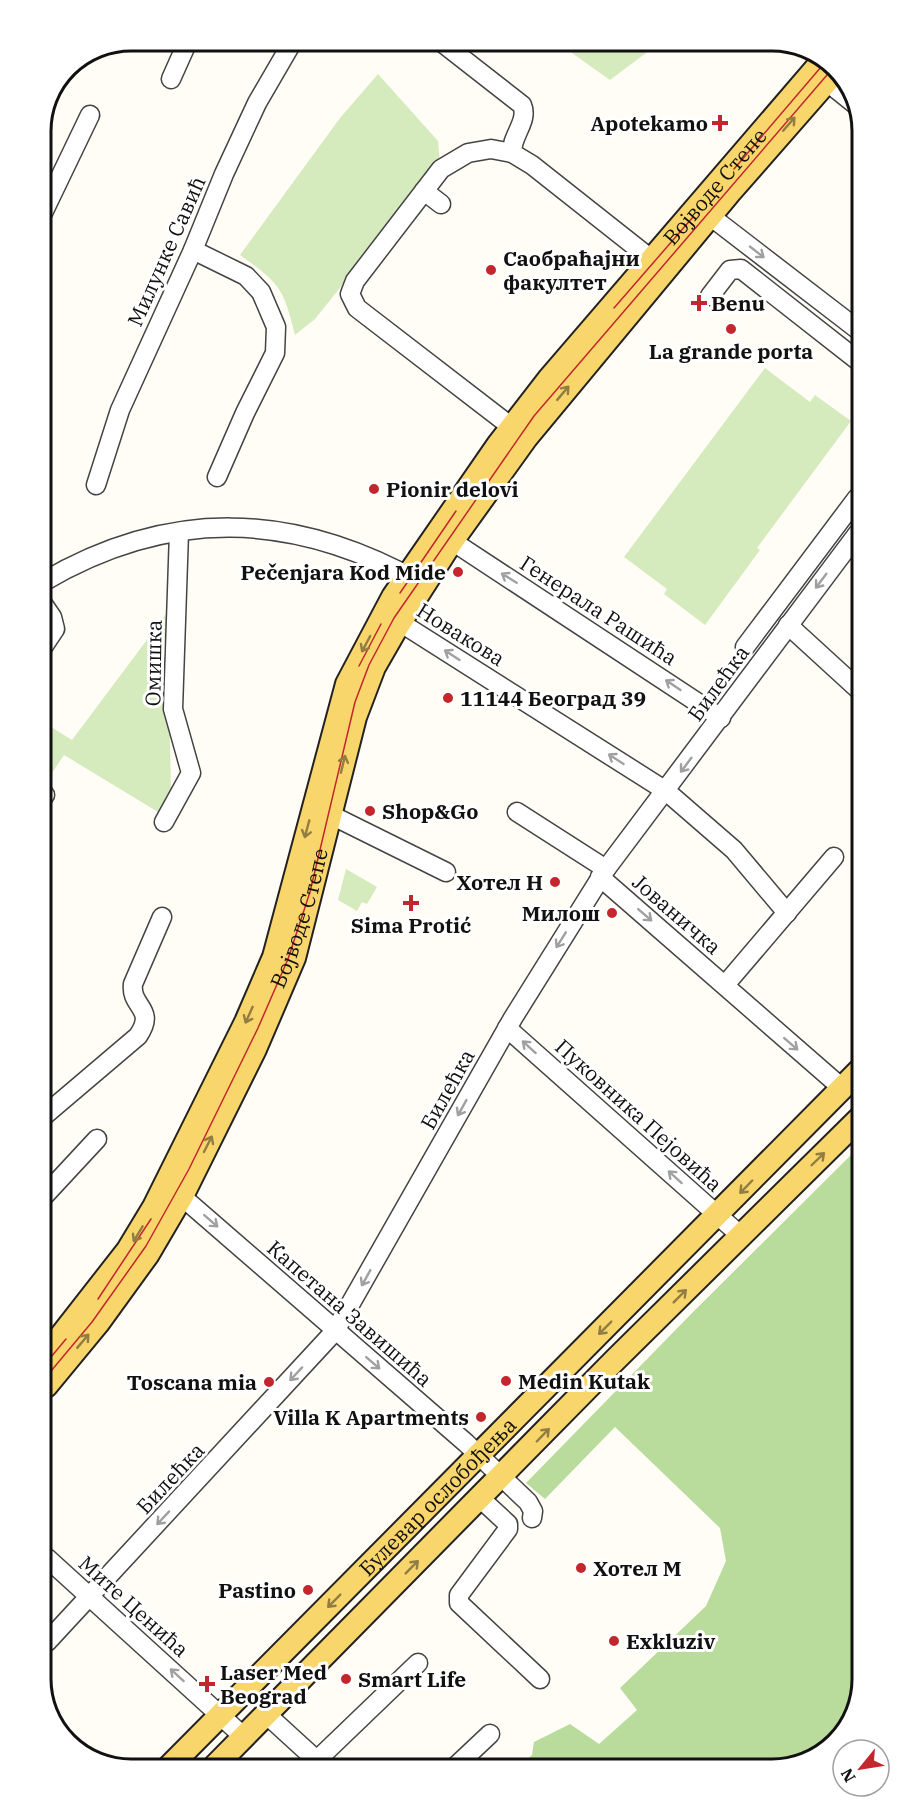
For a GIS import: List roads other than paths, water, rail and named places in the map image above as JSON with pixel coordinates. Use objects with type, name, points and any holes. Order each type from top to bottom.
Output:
[{"type":"main road","name":"Војводе Степе","points":[[415,580],[452,541],[518,433],[703,211],[819,66]]},
{"type":"main road","name":"Војводе Степе","points":[[51,1380],[98,1323],[148,1254],[274,957],[347,684],[415,580],[518,433],[651,259],[703,211],[831,77]]},
{"type":"main road","name":"Војводе Степе","points":[[51,1349],[174,1189],[280,995],[294,958],[355,717],[392,617]]},
{"type":"main road","name":"Булевар ослобођења","points":[[177,1759],[480,1456],[852,1078]]},
{"type":"main road","name":"Булевар ослобођења","points":[[222,1759],[740,1235],[852,1126]]},
{"type":"street","points":[[171,79],[183,51]]},
{"type":"street","name":"Милунке Савић","points":[[96,485],[120,410],[257,103],[287,51]]},
{"type":"street","points":[[453,51],[522,105],[524,114],[512,144],[512,153]]},
{"type":"street","points":[[51,197],[90,115]]},
{"type":"street","points":[[518,433],[357,308],[351,300],[350,294],[356,281],[424,191],[441,169],[459,156],[491,149],[512,153],[532,165],[651,259]]},
{"type":"street","points":[[424,191],[441,204]]},
{"type":"street","points":[[703,211],[852,325]]},
{"type":"street","points":[[193,250],[246,276],[261,292],[276,327],[275,354],[244,413],[217,477]]},
{"type":"street","points":[[710,296],[730,270],[741,269],[852,352]]},
{"type":"street","points":[[745,646],[852,505]]},
{"type":"street","points":[[51,578],[90,556],[178,532],[234,526],[290,533],[334,545],[415,580]]},
{"type":"street","name":"Омишка","points":[[164,822],[191,773],[173,709],[178,532]]},
{"type":"street","name":"Генерала Рашића","points":[[452,541],[721,718]]},
{"type":"street","name":"Билећка","points":[[51,1638],[335,1331],[507,1028],[603,873],[852,541]]},
{"type":"street","points":[[51,616],[55,629],[51,635]]},
{"type":"street","name":"Новакова","points":[[392,617],[666,791]]},
{"type":"street","points":[[788,625],[852,684]]},
{"type":"street","points":[[666,791],[734,850],[787,913]]},
{"type":"street","name":"Јованичка","points":[[517,812],[603,873],[842,1088]]},
{"type":"street","points":[[331,814],[446,872]]},
{"type":"street","name":"Јованичка","points":[[725,985],[834,857]]},
{"type":"street","points":[[51,1110],[138,1036],[146,1021],[145,1013],[132,991],[133,984],[162,917]]},
{"type":"street","name":"Пуковника Пејовића","points":[[507,1028],[740,1235]]},
{"type":"street","points":[[51,1189],[97,1139]]},
{"type":"street","name":"Капетана Завишића","points":[[174,1189],[503,1477],[533,1510],[521,1523]]},
{"type":"street","points":[[481,1499],[521,1523],[507,1533],[459,1595],[459,1603],[540,1679]]},
{"type":"street","name":"Мите Ценића","points":[[51,1562],[244,1737]]},
{"type":"street","points":[[325,1759],[418,1663]]},
{"type":"street","points":[[266,1714],[315,1759]]},
{"type":"street","points":[[463,1759],[490,1734]]},
{"type":"tram line","points":[[734,169],[821,68]]},
{"type":"tram line","points":[[51,1371],[92,1322],[146,1246],[189,1169],[258,1028],[288,959],[310,892],[355,702],[369,665],[394,618],[534,416],[828,74]]},
{"type":"tram line","points":[[614,308],[693,217]]},
{"type":"tram line","points":[[400,593],[456,511]]},
{"type":"tram line","points":[[359,666],[381,624]]},
{"type":"tram line","points":[[98,1299],[151,1219]]},
{"type":"tram line","points":[[51,1357],[66,1339]]},
{"type":"place","name":"Apotekamo","points":[[720,123]]},
{"type":"place","name":"Саобраћајни факултет","points":[[491,270]]},
{"type":"place","name":"Benu","points":[[699,303]]},
{"type":"place","name":"La grande porta","points":[[731,329]]},
{"type":"place","name":"Pionir delovi","points":[[374,489]]},
{"type":"place","name":"Pečenjara Kod Mide","points":[[458,572]]},
{"type":"place","name":"11144 Београд 39","points":[[448,698]]},
{"type":"place","name":"Shop&Go","points":[[370,811]]},
{"type":"place","name":"Хотел Н","points":[[555,882]]},
{"type":"place","name":"Sima Protić","points":[[411,903]]},
{"type":"place","name":"Милош","points":[[612,913]]},
{"type":"place","name":"Medin Kutak","points":[[506,1381]]},
{"type":"place","name":"Toscana mia","points":[[269,1382]]},
{"type":"place","name":"Villa K Apartments","points":[[481,1417]]},
{"type":"place","name":"Хотел М","points":[[581,1568]]},
{"type":"place","name":"Pastino","points":[[308,1590]]},
{"type":"place","name":"Exkluziv","points":[[614,1641]]},
{"type":"place","name":"Smart Life","points":[[346,1679]]},
{"type":"place","name":"Laser Med Beograd","points":[[207,1684]]}]
